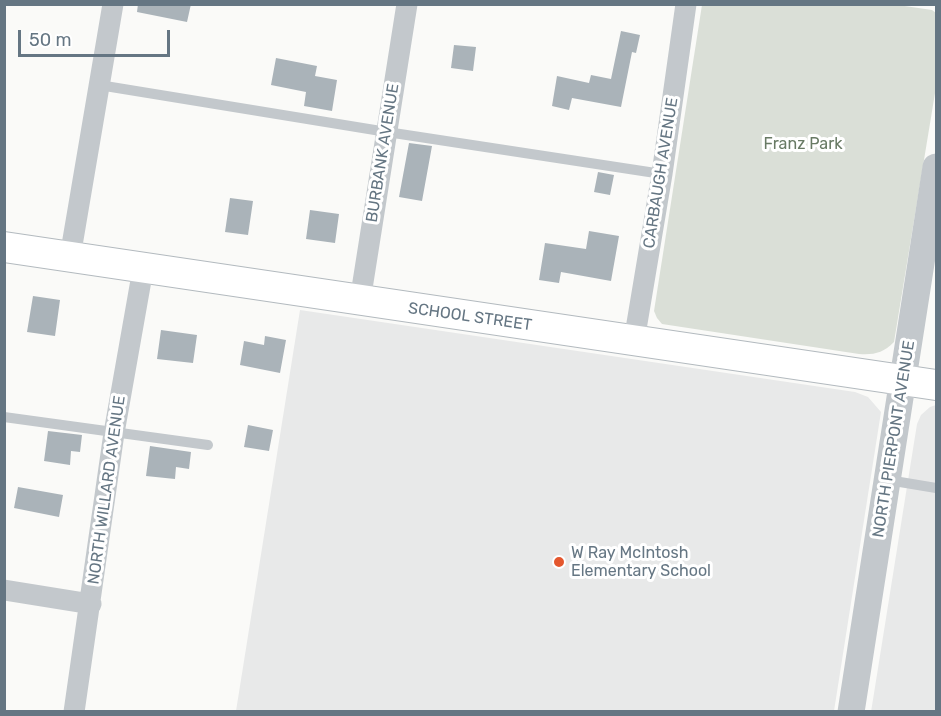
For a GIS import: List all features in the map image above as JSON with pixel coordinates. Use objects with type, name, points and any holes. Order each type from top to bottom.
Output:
[{"type":"main road","name":"SCHOOL STREET","points":[[4,247],[936,385]]},
{"type":"street","points":[[70,257],[113,4]]},
{"type":"street","name":"BURBANK AVENUE","points":[[360,301],[407,4]]},
{"type":"street","name":"CARBAUGH AVENUE","points":[[634,341],[662,174],[686,4]]},
{"type":"street","name":"NORTH PIERPONT AVENUE","points":[[851,711],[936,167]]},
{"type":"street","name":"NORTH WILLARD AVENUE","points":[[74,711],[114,433],[142,269]]},
{"type":"street","points":[[4,590],[91,604]]},
{"type":"lane","points":[[99,86],[662,174]]},
{"type":"lane","points":[[4,417],[208,446]]},
{"type":"lane","points":[[888,480],[936,488]]},
{"type":"shaded area","name":"W Ray McIntosh Elementary School","points":[[300,310],[855,392],[868,397],[881,412],[834,711],[236,711]]},
{"type":"shaded area","points":[[936,405],[936,711],[871,712],[917,424],[921,415]]},
{"type":"green space","name":"Franz Park","points":[[891,4],[932,10],[936,13],[936,87],[894,342],[878,352],[859,354],[662,324],[654,311],[702,5]]},
{"type":"building","points":[[138,4],[191,4],[187,22],[137,12]]},
{"type":"building","points":[[621,31],[640,35],[636,53],[632,52],[621,107],[572,98],[569,110],[552,106],[557,76],[589,83],[591,75],[611,79]]},
{"type":"building","points":[[454,45],[476,47],[473,71],[451,68]]},
{"type":"building","points":[[276,58],[317,66],[315,76],[337,80],[332,111],[304,106],[306,92],[271,85]]},
{"type":"building","points":[[409,143],[432,146],[422,201],[399,197]]},
{"type":"building","points":[[598,172],[614,175],[610,195],[594,192]]},
{"type":"building","points":[[230,198],[253,201],[248,235],[225,232]]},
{"type":"building","points":[[310,210],[339,214],[335,243],[306,239]]},
{"type":"building","points":[[589,231],[619,236],[611,281],[561,272],[559,283],[539,280],[545,243],[586,249]]},
{"type":"building","points":[[33,296],[60,300],[55,336],[27,332]]},
{"type":"building","points":[[161,330],[197,335],[193,363],[157,359]]},
{"type":"building","points":[[265,336],[286,340],[280,373],[240,365],[244,341],[264,345]]},
{"type":"building","points":[[248,425],[273,430],[269,451],[244,447]]},
{"type":"building","points":[[48,431],[82,435],[80,452],[71,451],[70,465],[44,461]]},
{"type":"building","points":[[150,446],[191,452],[189,469],[176,467],[175,479],[146,476]]},
{"type":"building","points":[[18,487],[63,495],[59,517],[14,508]]},
{"type":"place","name":"W Ray McIntosh Elementary School","points":[[559,562]]}]
